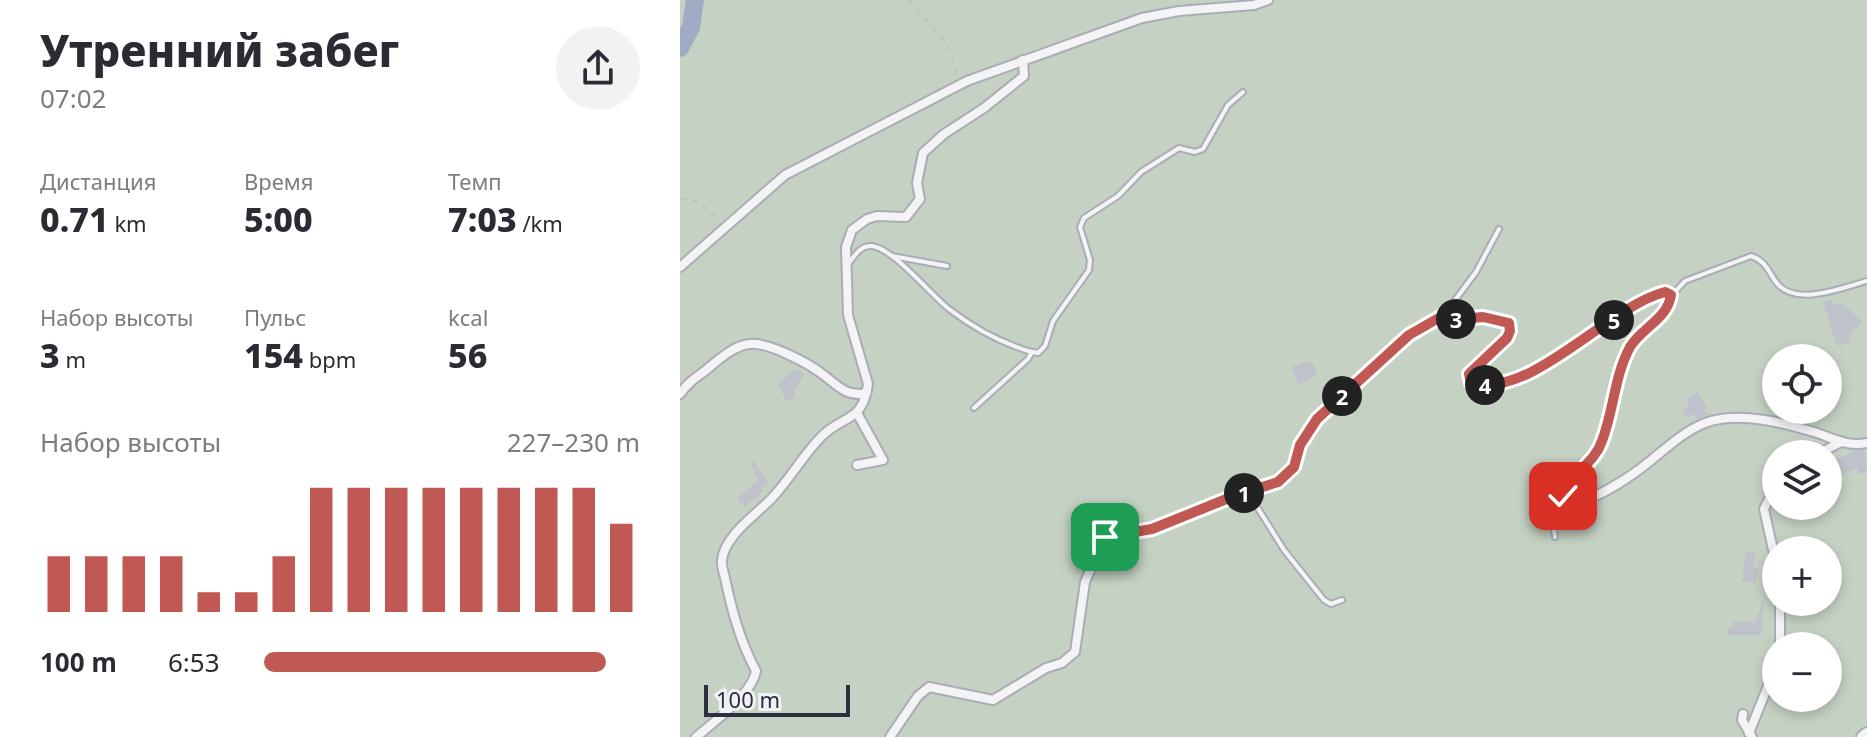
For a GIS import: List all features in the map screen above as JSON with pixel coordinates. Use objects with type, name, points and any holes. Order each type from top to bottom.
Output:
[{"type":"street","points":[[680,267],[785,175],[960,84],[1142,18],[1179,11],[1254,5],[1268,0]]},
{"type":"street","points":[[696,737],[734,704],[755,677],[756,671],[738,632],[729,597],[722,560],[727,548],[733,537],[772,498],[823,434],[852,418],[863,405],[868,384],[848,315],[846,247],[852,230],[877,216],[906,217],[920,199],[917,183],[923,153],[1024,76],[1023,60]]},
{"type":"street","points":[[890,737],[903,715],[929,687],[993,700],[1046,668],[1062,663],[1075,652],[1085,582],[1105,537],[1152,529],[1278,482],[1294,467],[1305,434],[1317,419],[1409,335],[1444,315],[1450,320],[1483,317],[1509,323],[1507,338],[1469,374],[1471,383],[1492,384],[1531,374],[1564,350],[1649,299],[1665,292],[1671,295],[1668,309],[1630,348],[1617,378],[1601,445],[1566,487],[1563,496],[1566,502],[1573,505],[1618,484],[1686,433],[1713,420],[1750,420],[1789,425],[1835,440]]},
{"type":"street","points":[[680,394],[691,379],[734,349],[751,344],[776,350],[808,365],[846,393],[863,394],[867,390]]},
{"type":"street","points":[[857,413],[883,460],[857,465]]},
{"type":"street","points":[[1842,442],[1867,443]]},
{"type":"street","points":[[1751,735],[1762,705]]},
{"type":"street","points":[[1743,714],[1742,720],[1751,735]]},
{"type":"street","points":[[1862,737],[1867,733]]},
{"type":"lane","points":[[889,255],[951,310],[993,339],[1038,353],[1045,346],[1053,321],[1089,270],[1090,260],[1080,227],[1084,218],[1118,196],[1141,172],[1179,148],[1195,152],[1203,149],[1228,105],[1243,92]]},
{"type":"lane","points":[[1444,315],[1476,272],[1499,229]]},
{"type":"lane","points":[[848,264],[860,249],[868,246],[889,255],[947,266]]},
{"type":"lane","points":[[1671,295],[1685,281],[1751,256],[1760,259],[1776,282],[1793,293],[1831,293],[1867,281]]},
{"type":"lane","points":[[974,408],[1032,352]]},
{"type":"lane","points":[[1248,491],[1284,550],[1324,600],[1331,604],[1342,600]]},
{"type":"lane","points":[[1555,537],[1553,522],[1566,502]]},
{"type":"path","points":[[909,0],[948,45],[960,84]]},
{"type":"path","points":[[680,199],[699,202],[727,227]]},
{"type":"green space","points":[[680,0],[1867,0],[1867,737],[680,737]]},
{"type":"building","points":[[1831,299],[1833,305],[1841,302],[1862,322],[1850,335],[1850,342],[1836,344],[1823,302]]},
{"type":"building","points":[[1311,361],[1318,374],[1299,384],[1291,367]]},
{"type":"building","points":[[795,369],[804,374],[794,393],[796,396],[787,402],[778,385]]},
{"type":"building","points":[[1697,392],[1708,414],[1698,419],[1694,413],[1688,418],[1683,411],[1690,406],[1686,400]]},
{"type":"building","points":[[1864,450],[1867,472],[1859,474],[1857,468],[1842,474],[1842,457],[1851,451]]},
{"type":"building","points":[[753,461],[768,482],[761,488],[763,491],[744,507],[737,498],[759,480],[750,463]]},
{"type":"building","points":[[1746,551],[1756,553],[1753,568],[1758,569],[1755,583],[1742,581]]},
{"type":"building","points":[[1762,605],[1761,635],[1728,635],[1728,627],[1733,628],[1733,621],[1754,623]]},
{"type":"waterway","points":[[680,48],[691,27],[695,0]]},
{"type":"route","points":[[1105,537],[1152,529],[1278,482],[1294,467],[1305,434],[1317,419],[1409,335],[1444,315],[1450,320],[1483,317],[1509,323],[1507,338],[1469,374],[1471,383],[1492,384],[1531,374],[1564,350],[1657,294],[1665,292],[1671,295],[1668,309],[1630,348],[1617,378],[1601,445],[1566,487],[1563,496]]}]
